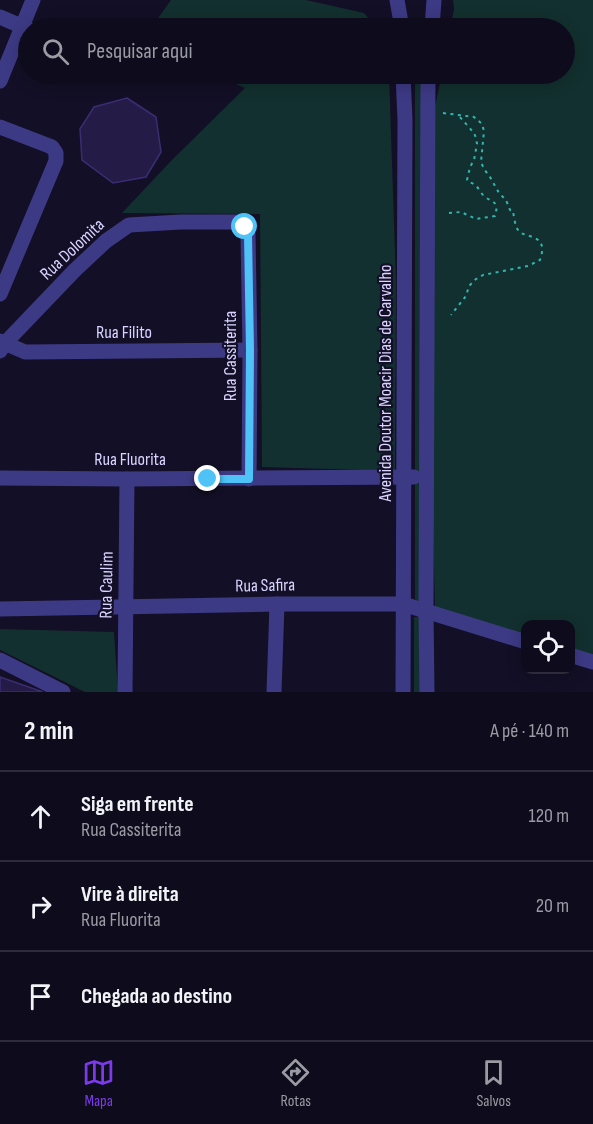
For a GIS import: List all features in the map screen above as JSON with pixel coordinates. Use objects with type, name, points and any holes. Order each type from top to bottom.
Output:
[{"type":"street","points":[[28,18],[33,0]]},
{"type":"street","points":[[398,0],[401,18]]},
{"type":"street","points":[[433,18],[434,0]]},
{"type":"street","points":[[0,17],[18,24]]},
{"type":"street","points":[[0,81],[18,42]]},
{"type":"street","name":"Avenida Doutor Moacir Dias de Carvalho","points":[[403,692],[404,84]]},
{"type":"street","points":[[427,692],[428,84]]},
{"type":"street","points":[[0,127],[52,147],[56,153],[56,161],[0,294]]},
{"type":"street","points":[[405,182],[428,181]]},
{"type":"street","name":"Rua Dolomita","points":[[2,345],[75,270],[106,241],[129,225],[239,222],[248,234]]},
{"type":"street","name":"Rua Cassiterita","points":[[248,234],[249,479]]},
{"type":"street","name":"Rua Filito","points":[[2,345],[25,352],[250,350]]},
{"type":"street","name":"Rua Fluorita","points":[[0,478],[427,477]]},
{"type":"street","name":"Rua Caulim","points":[[126,692],[127,479]]},
{"type":"street","points":[[274,692],[277,604]]},
{"type":"street","name":"Rua Safira","points":[[0,609],[403,604],[521,641]]},
{"type":"street","points":[[575,657],[593,662]]},
{"type":"street","points":[[0,660],[63,692]]},
{"type":"path","points":[[434,111],[474,117],[482,124],[484,169],[513,212],[518,231],[538,240],[542,254],[540,260],[528,266],[483,275],[476,279],[451,315]]},
{"type":"path","points":[[449,213],[461,212],[476,219],[495,216],[497,209],[495,202],[467,180],[477,144],[474,133],[457,114]]},
{"type":"green space","points":[[171,0],[306,0],[364,13],[368,18],[158,18]]},
{"type":"green space","points":[[453,0],[593,0],[593,656],[575,651],[575,620],[521,620],[521,635],[435,610],[432,479],[434,111],[440,84],[575,84],[575,18],[452,18]]},
{"type":"green space","points":[[236,84],[389,84],[396,281],[395,471],[262,467],[260,214],[122,213],[245,88]]},
{"type":"green space","points":[[415,84],[422,84],[422,601],[415,601]]},
{"type":"green space","points":[[414,617],[424,617],[423,692],[414,692]]},
{"type":"green space","points":[[0,629],[114,632],[118,692],[85,692],[0,650]]},
{"type":"building","points":[[127,98],[156,117],[161,152],[146,177],[113,183],[82,160],[80,129],[94,107]]},
{"type":"building","points":[[0,677],[43,692],[0,692]]},
{"type":"route","points":[[208,479],[249,479],[250,350],[248,234],[245,227]]}]
